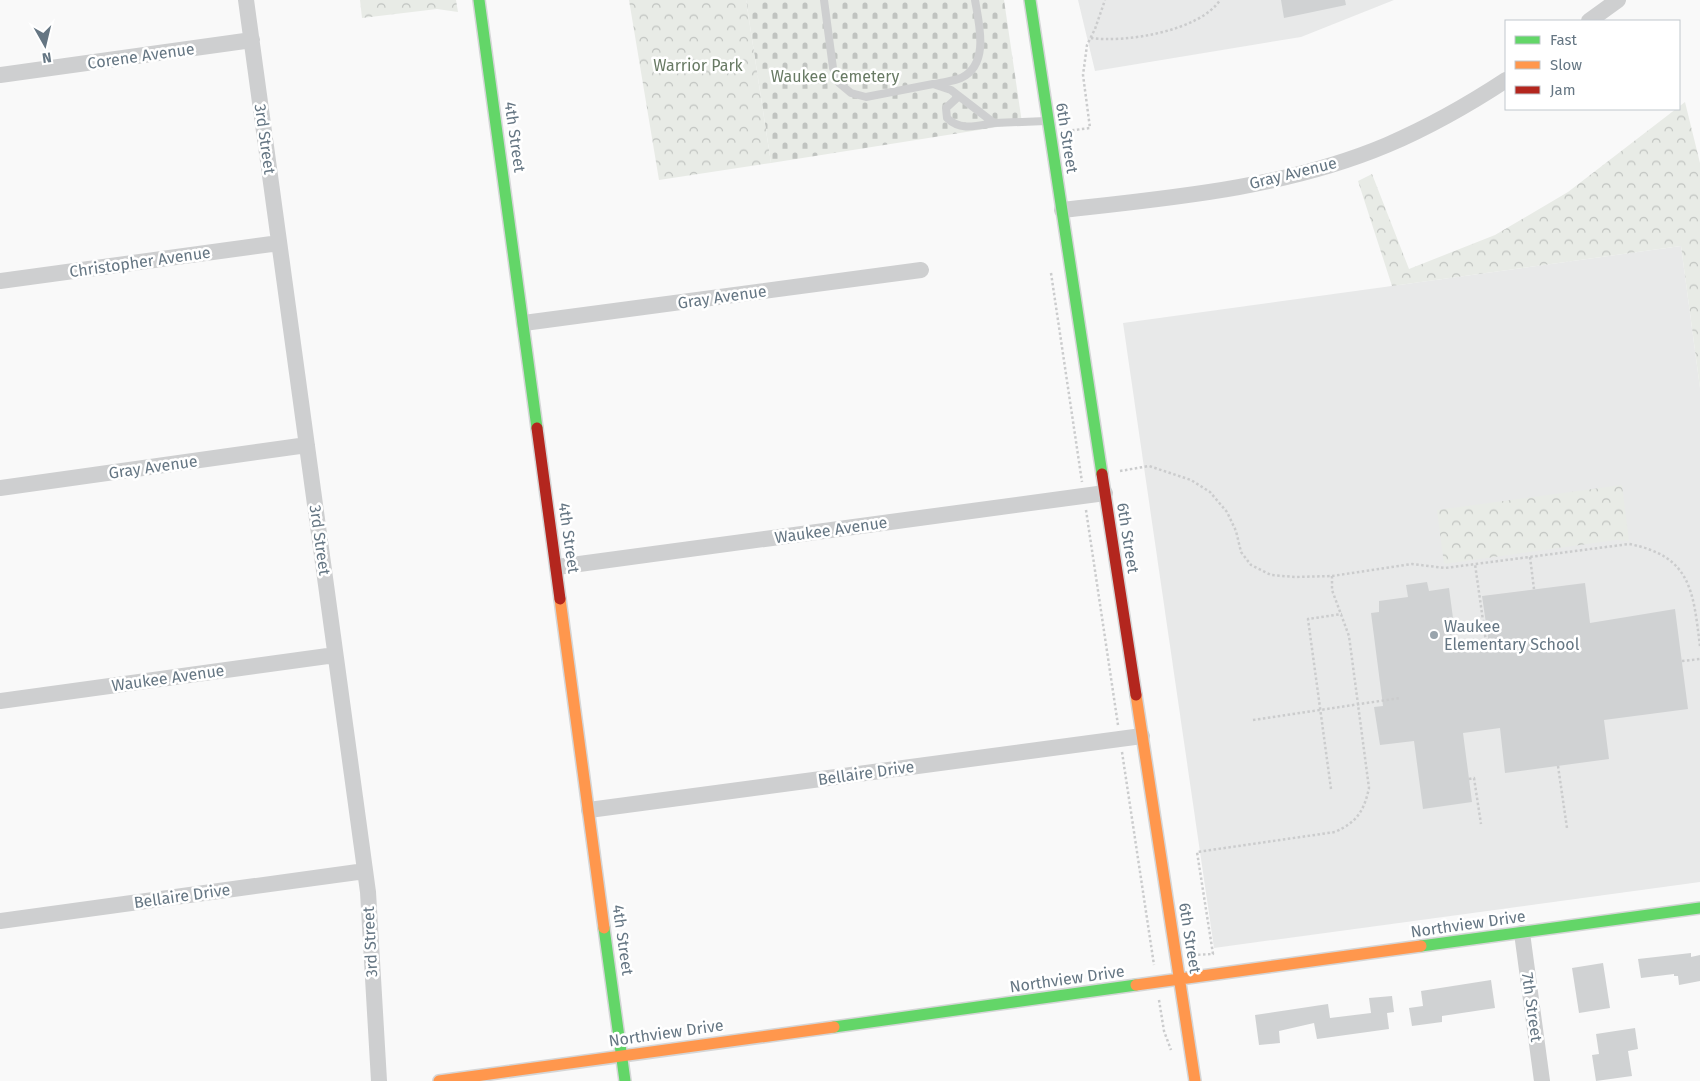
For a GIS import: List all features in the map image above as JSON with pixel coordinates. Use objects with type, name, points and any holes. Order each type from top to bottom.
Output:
[{"type":"street","name":"3rd Street","points":[[246,0],[365,871],[379,1081]]},
{"type":"street","name":"4th Street","points":[[479,0],[626,1081]]},
{"type":"street","name":"6th Street","points":[[1030,0],[1195,1081]]},
{"type":"street","points":[[1590,20],[1618,0]]},
{"type":"street","name":"Corene Avenue","points":[[0,75],[252,40]]},
{"type":"street","name":"Gray Avenue","points":[[1062,210],[1220,190],[1296,175],[1386,146],[1451,115],[1505,81]]},
{"type":"street","name":"Christopher Avenue","points":[[0,281],[279,243]]},
{"type":"street","name":"Gray Avenue","points":[[524,323],[921,270]]},
{"type":"street","name":"Gray Avenue","points":[[0,488],[307,445]]},
{"type":"street","name":"Waukee Avenue","points":[[557,567],[1105,493]]},
{"type":"street","name":"Waukee Avenue","points":[[0,701],[335,655]]},
{"type":"street","name":"Bellaire Drive","points":[[589,810],[1142,736]]},
{"type":"street","name":"Bellaire Drive","points":[[0,921],[365,871]]},
{"type":"street","name":"Northview Drive","points":[[438,1081],[1700,908]]},
{"type":"street","name":"7th Street","points":[[1522,933],[1542,1081]]},
{"type":"lane","points":[[824,0],[833,68],[839,83],[851,93],[866,97],[962,77],[974,67],[980,53],[980,34],[975,0]]},
{"type":"lane","points":[[933,84],[951,90],[994,123]]},
{"type":"lane","points":[[959,96],[946,108],[946,118],[955,126],[969,128],[994,123],[1048,120]]},
{"type":"path","points":[[1065,132],[1090,128],[1083,75],[1087,44],[1105,0]]},
{"type":"path","points":[[1091,38],[1123,38],[1163,31],[1204,14],[1215,7],[1220,0]]},
{"type":"path","points":[[1050,264],[1083,487]]},
{"type":"path","points":[[1121,470],[1150,466],[1191,480],[1210,492],[1227,512],[1236,531],[1242,552],[1252,565],[1271,575],[1295,578],[1332,576],[1412,564],[1445,568],[1629,544],[1649,548],[1669,559],[1683,576],[1694,596],[1700,646]]},
{"type":"path","points":[[1530,557],[1534,589]]},
{"type":"path","points":[[1473,646],[1473,644],[1486,642],[1475,564]]},
{"type":"path","points":[[1196,955],[1213,954],[1197,852],[1335,832],[1348,826],[1359,817],[1366,802],[1369,788],[1349,636],[1332,590],[1332,576]]},
{"type":"path","points":[[1331,789],[1308,619],[1342,614]]},
{"type":"path","points":[[1454,627],[1483,623]]},
{"type":"path","points":[[1682,661],[1700,659]]},
{"type":"path","points":[[1253,720],[1400,698]]},
{"type":"path","points":[[1558,766],[1567,828]]},
{"type":"path","points":[[1469,778],[1474,778],[1481,824]]},
{"type":"path","points":[[1158,994],[1164,1031],[1172,1055]]},
{"type":"shaded area","points":[[1078,0],[1394,0],[1301,37],[1095,71]]},
{"type":"shaded area","name":"Waukee Elementary School","points":[[1681,246],[1700,388],[1700,882],[1214,948],[1123,323]]},
{"type":"green space","points":[[360,0],[456,0],[458,12],[437,9],[362,18]]},
{"type":"green space","name":"Warrior Park","points":[[629,0],[746,0],[771,163],[659,180]]},
{"type":"green space","name":"Waukee Cemetery","points":[[746,0],[1004,0],[1022,123],[771,163]]},
{"type":"green space","points":[[1685,102],[1700,163],[1700,388],[1681,246],[1392,286],[1358,181],[1372,174],[1409,269],[1495,235],[1568,192],[1675,110],[1680,110],[1680,106]]},
{"type":"green space","points":[[1622,485],[1629,541],[1616,540],[1444,564],[1437,510]]},
{"type":"building","points":[[1281,0],[1345,0],[1346,5],[1284,18]]},
{"type":"building","points":[[1427,582],[1429,591],[1449,588],[1457,648],[1489,644],[1482,596],[1585,583],[1590,623],[1675,609],[1688,709],[1604,720],[1609,759],[1505,773],[1500,728],[1463,733],[1472,802],[1423,809],[1414,741],[1380,745],[1374,707],[1383,706],[1371,613],[1379,612],[1379,601],[1408,597],[1406,585]]},
{"type":"building","points":[[1691,953],[1691,957],[1700,955],[1700,981],[1679,985],[1678,976],[1674,976],[1674,974],[1641,978],[1638,959]]},
{"type":"building","points":[[1603,963],[1610,1008],[1579,1013],[1572,968]]},
{"type":"building","points":[[1491,980],[1495,1008],[1442,1016],[1442,1022],[1412,1026],[1409,1008],[1423,1006],[1421,991]]},
{"type":"building","points":[[1392,996],[1394,1012],[1387,1013],[1389,1029],[1317,1039],[1314,1023],[1279,1031],[1280,1043],[1259,1045],[1255,1015],[1328,1004],[1330,1018],[1371,1013],[1369,998]]},
{"type":"building","points":[[1635,1028],[1638,1049],[1628,1051],[1632,1076],[1596,1081],[1592,1055],[1599,1054],[1596,1034]]},
{"type":"traffic: fast","points":[[479,0],[537,428]]},
{"type":"traffic: fast","points":[[1030,0],[1102,474]]},
{"type":"traffic: fast","points":[[1421,946],[1700,908]]},
{"type":"traffic: fast","points":[[604,928],[625,1081]]},
{"type":"traffic: fast","points":[[834,1027],[1136,985]]},
{"type":"traffic: slow","points":[[560,599],[604,928]]},
{"type":"traffic: slow","points":[[1136,695],[1195,1081]]},
{"type":"traffic: slow","points":[[1136,985],[1421,946]]},
{"type":"traffic: slow","points":[[439,1081],[834,1027]]},
{"type":"traffic: jam","points":[[537,428],[560,599]]},
{"type":"traffic: jam","points":[[1102,474],[1136,695]]},
{"type":"place","name":"Waukee Elementary School","points":[[1434,635]]}]
